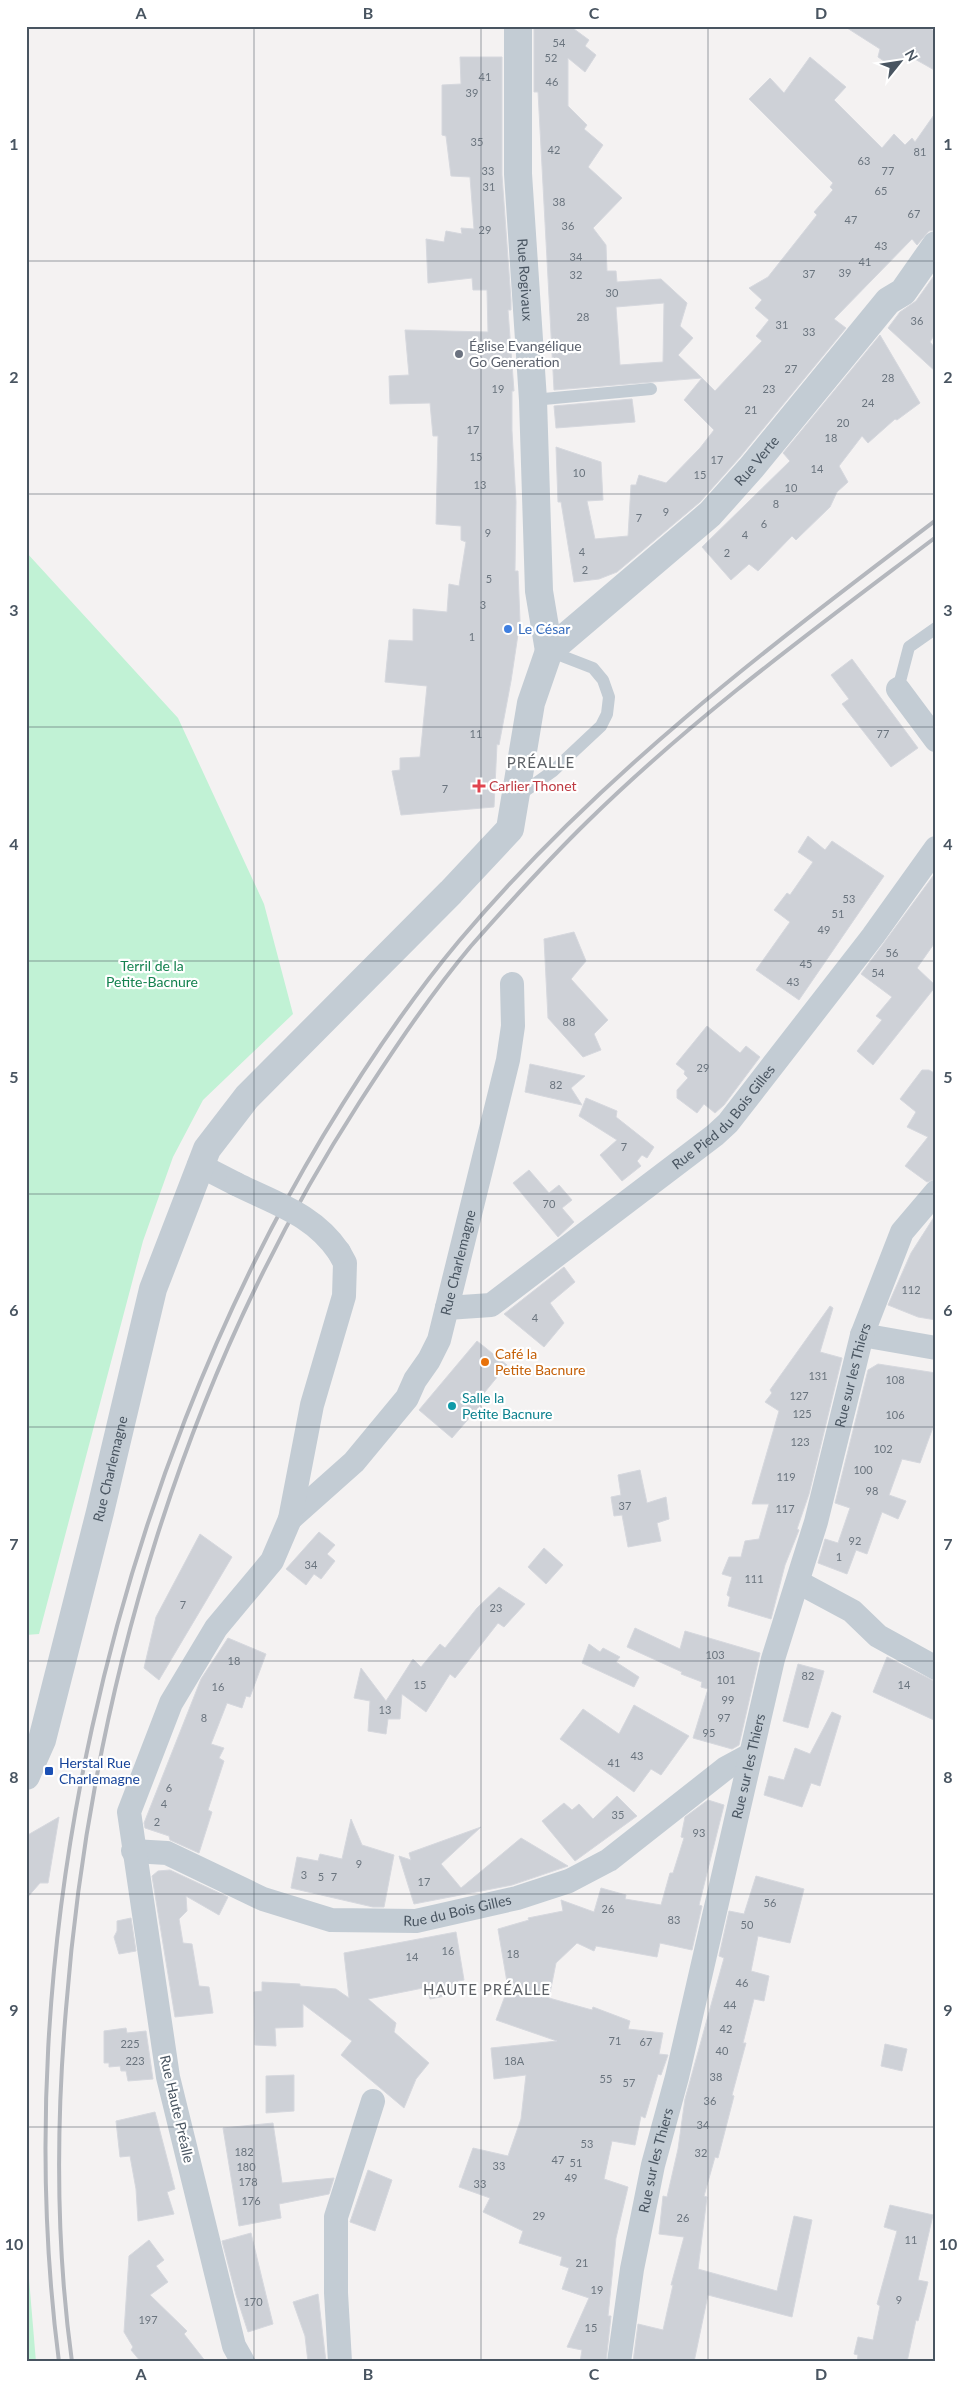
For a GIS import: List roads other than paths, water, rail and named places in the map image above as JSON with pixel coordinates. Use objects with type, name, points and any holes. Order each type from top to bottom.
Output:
[{"type":"street","name":"Rue Rogivaux","points":[[518,26],[518,174],[533,400],[541,608],[549,651]]},
{"type":"street","name":"Rue Verte","points":[[549,651],[710,514],[752,468],[888,301],[902,292],[936,245]]},
{"type":"street","points":[[541,608],[554,617],[570,619],[588,616]]},
{"type":"street","name":"Rue Charlemagne","points":[[26,1776],[42,1740],[100,1512],[152,1289],[199,1165],[207,1149],[247,1097],[445,899],[510,829],[531,703],[549,651]]},
{"type":"street","points":[[898,689],[936,740]]},
{"type":"street","name":"Rue Pied du Bois Gilles","points":[[447,1308],[491,1305],[715,1135],[728,1123],[873,936],[936,848]]},
{"type":"street","name":"Rue Charlemagne","points":[[290,1519],[354,1462],[407,1398],[439,1340],[508,1060],[513,1026],[512,984]]},
{"type":"street","name":"Rue Charlemagne","points":[[134,1850],[129,1812],[172,1703],[216,1628],[272,1560],[290,1519],[312,1405],[344,1296],[345,1263],[328,1236],[311,1221],[199,1165]]},
{"type":"street","name":"Rue sur les Thiers","points":[[618,2362],[632,2269],[652,2165],[677,2076],[772,1659],[798,1582],[862,1335],[902,1232],[936,1192]]},
{"type":"street","points":[[862,1335],[936,1348]]},
{"type":"street","points":[[798,1582],[852,1611],[878,1636],[936,1668]]},
{"type":"street","name":"Rue du Bois Gilles","points":[[134,1850],[167,1853],[263,1899],[331,1920],[416,1922],[518,1898],[570,1881],[609,1860],[726,1768],[750,1755]]},
{"type":"street","name":"Rue Haute Préalle","points":[[134,1850],[168,2077],[234,2346],[243,2362]]},
{"type":"street","points":[[340,2362],[336,2293],[336,2217],[373,2101]]},
{"type":"lane","points":[[533,400],[651,390]]},
{"type":"lane","points":[[898,689],[909,647],[936,628]]},
{"type":"lane","points":[[516,797],[553,771],[600,726],[607,714],[609,697],[603,680],[593,668],[549,651]]},
{"type":"railway","points":[[59,2362],[46,2206],[48,2048],[64,1887],[92,1728],[133,1571],[185,1419],[249,1273],[323,1136],[354,1085],[404,1012],[440,964],[512,881],[568,824],[686,717],[809,617],[936,520]]},
{"type":"railway","points":[[72,2362],[60,2230],[60,2097],[66,2009],[79,1890],[98,1771],[124,1653],[157,1538],[196,1424],[243,1314],[297,1206],[359,1103],[427,1003],[485,930],[573,836],[671,745],[757,674],[936,537]]},
{"type":"place","name":"Église Evangélique Go Generation","points":[[459,354]]},
{"type":"place","name":"Le César","points":[[508,629]]},
{"type":"place","name":"Carlier Thonet","points":[[479,786]]},
{"type":"place","name":"Café la Petite Bacnure","points":[[485,1362]]},
{"type":"place","name":"Salle la Petite Bacnure","points":[[452,1406]]},
{"type":"place","name":"Herstal Rue Charlemagne","points":[[49,1771]]},
{"type":"district","name":"PRÉALLE","points":[[541,763]]},
{"type":"district","name":"HAUTE PRÉALLE","points":[[487,1990]]},
{"type":"park label","name":"Terril de la Petite-Bacnure","points":[[152,974]]}]
